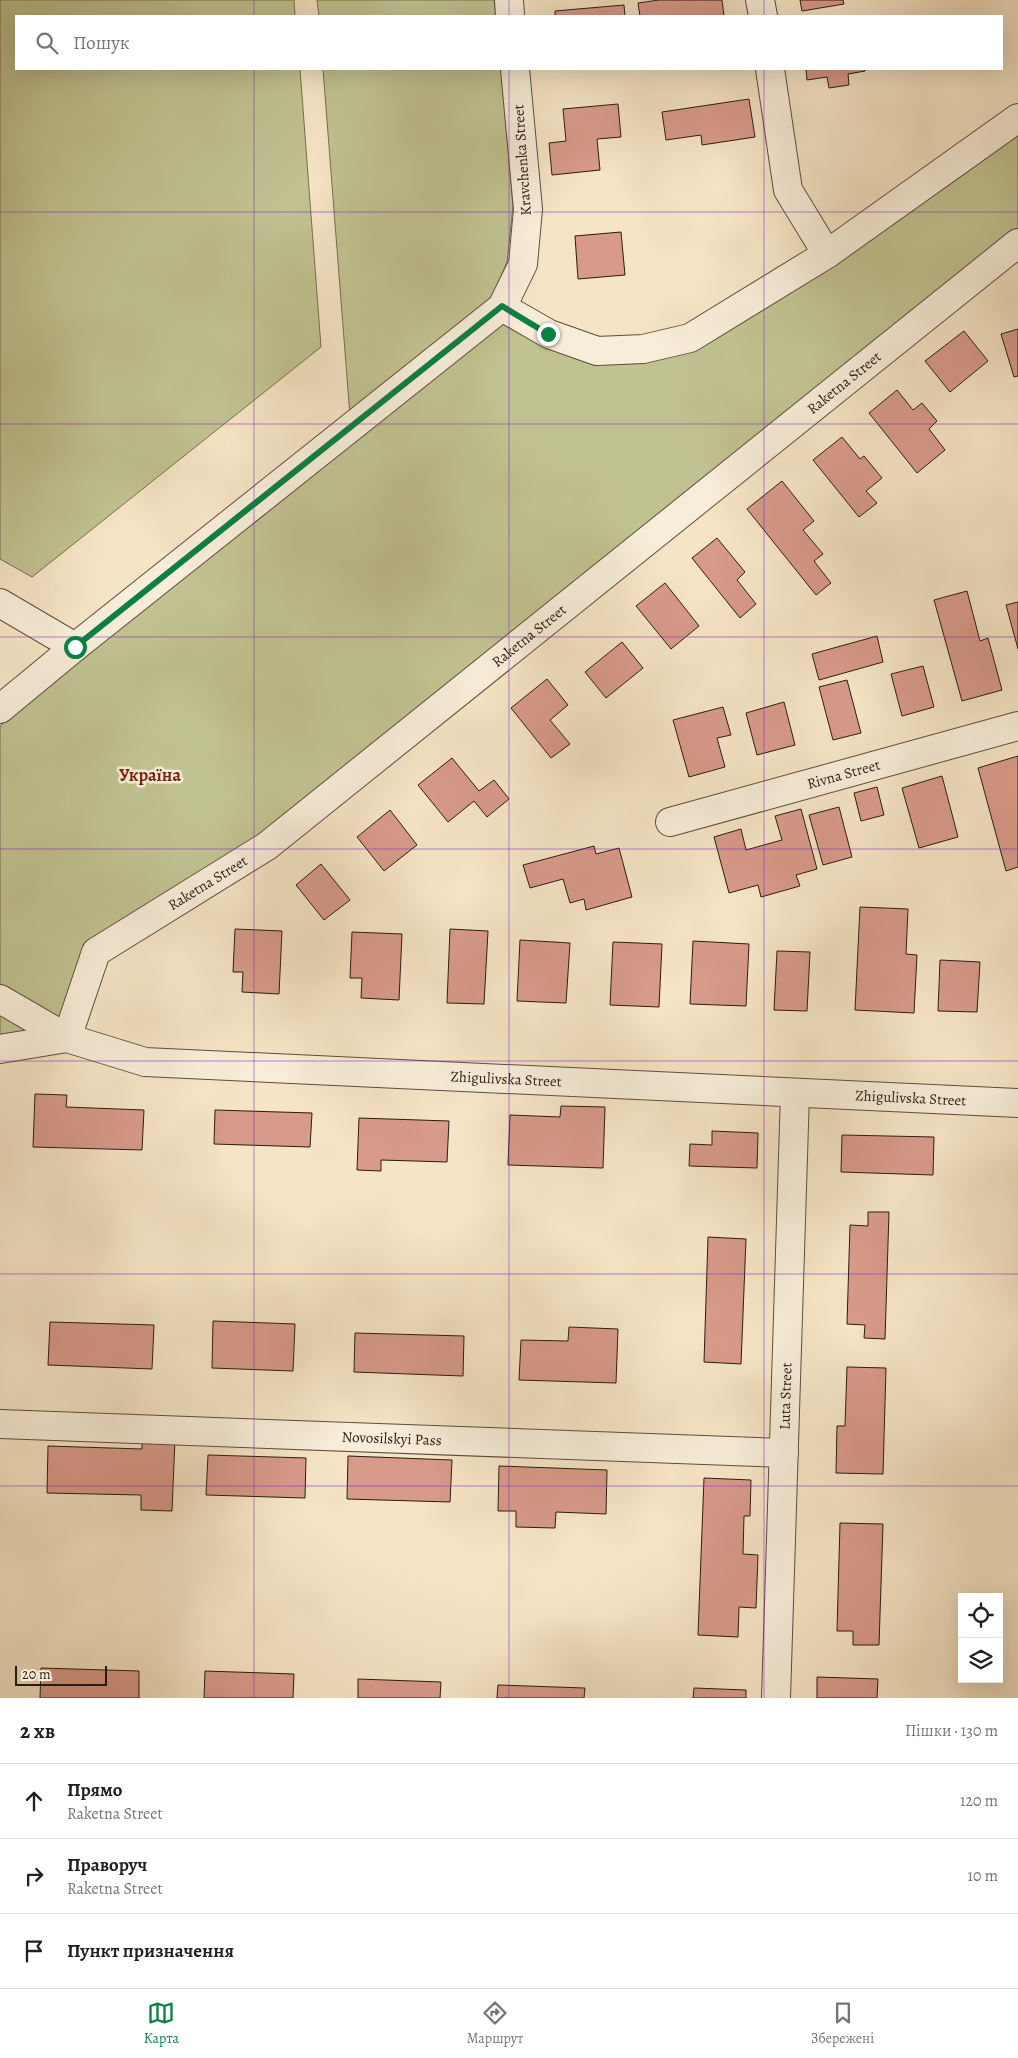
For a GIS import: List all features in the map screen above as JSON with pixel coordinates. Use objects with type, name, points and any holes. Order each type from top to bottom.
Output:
[{"type":"street","points":[[509,0],[510,15]]},
{"type":"street","points":[[760,0],[763,15]]},
{"type":"street","name":"Kravchenka Street","points":[[502,306],[523,264],[528,209],[515,70]]},
{"type":"street","points":[[770,70],[788,190],[827,254]]},
{"type":"street","points":[[0,709],[502,306],[548,334],[597,351],[643,349],[690,338],[827,254],[1018,118]]},
{"type":"street","name":"Raketna Street","points":[[67,1038],[96,952],[267,846],[1018,243]]},
{"type":"street","points":[[0,603],[75,647]]},
{"type":"street","name":"Rivna Street","points":[[670,822],[1018,726]]},
{"type":"street","points":[[0,999],[67,1038]]},
{"type":"street","name":"Zhigulivska Street","points":[[0,1049],[67,1038],[145,1062],[1018,1103]]},
{"type":"street","name":"Luta Street","points":[[776,1698],[795,1092]]},
{"type":"street","name":"Novosilskyi Pass","points":[[0,1424],[784,1453]]},
{"type":"green space","points":[[0,0],[294,0],[295,15],[15,15],[15,70],[300,70],[321,347],[32,577],[0,559]]},
{"type":"green space","points":[[317,0],[494,0],[496,15],[319,15]]},
{"type":"green space","points":[[323,70],[501,70],[513,206],[507,262],[488,306],[645,360],[1018,130],[1018,230],[266,833],[86,945],[58,1027],[0,1036],[0,726],[109,635],[352,442]]},
{"type":"building","points":[[659,0],[722,0],[724,15],[640,15],[638,3]]},
{"type":"building","points":[[800,0],[843,0],[844,4],[802,11]]},
{"type":"building","points":[[624,5],[625,15],[555,15],[555,11]]},
{"type":"building","points":[[806,70],[865,70],[848,74],[849,85],[829,88],[827,77],[807,80]]},
{"type":"building","points":[[749,99],[755,137],[702,145],[701,135],[666,140],[662,112]]},
{"type":"building","points":[[618,104],[621,137],[597,139],[600,170],[552,175],[549,143],[566,141],[563,109]]},
{"type":"building","points":[[621,232],[625,275],[578,279],[575,236]]},
{"type":"building","points":[[1018,329],[1018,376],[1014,377],[1001,334]]},
{"type":"building","points":[[964,331],[988,361],[950,392],[925,361]]},
{"type":"building","points":[[897,390],[913,410],[922,403],[937,421],[929,429],[945,450],[917,473],[869,413]]},
{"type":"building","points":[[842,437],[860,459],[864,456],[882,478],[866,491],[877,503],[859,517],[813,460]]},
{"type":"building","points":[[782,481],[814,521],[803,530],[823,554],[814,561],[831,583],[816,595],[747,509]]},
{"type":"building","points":[[717,538],[745,572],[737,580],[756,604],[740,618],[692,558]]},
{"type":"building","points":[[665,583],[699,626],[671,649],[636,606]]},
{"type":"building","points":[[967,591],[980,641],[988,638],[1002,690],[962,701],[934,600]]},
{"type":"building","points":[[1018,602],[1018,649],[1006,605]]},
{"type":"building","points":[[877,636],[883,662],[819,680],[812,654]]},
{"type":"building","points":[[622,642],[643,668],[606,698],[585,672]]},
{"type":"building","points":[[923,666],[934,707],[902,716],[891,674]]},
{"type":"building","points":[[547,679],[568,705],[550,720],[570,744],[551,758],[511,708]]},
{"type":"building","points":[[847,680],[861,733],[833,740],[819,687]]},
{"type":"building","points":[[784,702],[795,745],[757,755],[746,713]]},
{"type":"building","points":[[723,707],[731,735],[717,738],[725,767],[689,777],[673,720]]},
{"type":"building","points":[[1018,756],[1018,867],[1006,871],[978,768]]},
{"type":"building","points":[[452,758],[479,791],[494,780],[509,799],[487,817],[474,801],[448,822],[418,785]]},
{"type":"building","points":[[942,776],[958,837],[919,848],[902,788]]},
{"type":"building","points":[[877,787],[884,815],[861,821],[854,793]]},
{"type":"building","points":[[839,807],[852,857],[823,865],[809,815]]},
{"type":"building","points":[[801,809],[817,869],[796,875],[800,886],[761,897],[758,885],[729,893],[714,837],[741,829],[746,850],[782,840],[775,816]]},
{"type":"building","points":[[390,810],[417,845],[384,871],[357,837]]},
{"type":"building","points":[[594,846],[596,854],[619,848],[632,897],[586,910],[584,899],[570,903],[563,879],[530,888],[523,865]]},
{"type":"building","points":[[321,864],[350,900],[324,920],[296,885]]},
{"type":"building","points":[[860,907],[908,909],[906,954],[917,955],[914,1013],[855,1010]]},
{"type":"building","points":[[235,929],[282,931],[279,994],[242,992],[243,972],[233,972]]},
{"type":"building","points":[[450,929],[488,931],[484,1004],[447,1003]]},
{"type":"building","points":[[352,932],[402,934],[399,1000],[361,998],[362,978],[350,978]]},
{"type":"building","points":[[520,940],[570,943],[566,1003],[517,1001]]},
{"type":"building","points":[[693,941],[749,944],[746,1006],[690,1004]]},
{"type":"building","points":[[613,942],[662,944],[659,1007],[610,1005]]},
{"type":"building","points":[[777,951],[810,952],[807,1011],[774,1010]]},
{"type":"building","points":[[940,960],[980,962],[977,1012],[938,1011]]},
{"type":"building","points":[[35,1094],[67,1095],[66,1107],[144,1110],[142,1150],[33,1147]]},
{"type":"building","points":[[561,1106],[605,1107],[603,1168],[508,1165],[510,1115],[560,1117]]},
{"type":"building","points":[[215,1110],[312,1113],[310,1147],[214,1144]]},
{"type":"building","points":[[359,1118],[449,1121],[447,1162],[381,1160],[381,1171],[357,1170]]},
{"type":"building","points":[[712,1131],[758,1133],[757,1168],[689,1166],[690,1144],[712,1145]]},
{"type":"building","points":[[842,1135],[934,1137],[933,1175],[841,1172]]},
{"type":"building","points":[[868,1212],[889,1212],[885,1339],[864,1338],[865,1325],[847,1324],[850,1225],[868,1226]]},
{"type":"building","points":[[708,1237],[746,1239],[741,1364],[704,1362]]},
{"type":"building","points":[[213,1321],[295,1324],[293,1371],[212,1368]]},
{"type":"building","points":[[50,1322],[154,1325],[152,1369],[48,1365]]},
{"type":"building","points":[[569,1327],[618,1329],[616,1383],[519,1380],[521,1340],[568,1341]]},
{"type":"building","points":[[355,1333],[464,1336],[463,1376],[354,1372]]},
{"type":"building","points":[[847,1367],[886,1368],[883,1474],[836,1473],[837,1426],[845,1426]]},
{"type":"building","points":[[142,1438],[175,1439],[172,1511],[141,1510],[141,1495],[47,1493],[48,1446],[142,1449]]},
{"type":"building","points":[[208,1455],[306,1458],[305,1498],[206,1495]]},
{"type":"building","points":[[348,1456],[452,1460],[450,1502],[347,1499]]},
{"type":"building","points":[[499,1466],[607,1470],[606,1514],[556,1512],[555,1528],[516,1527],[516,1511],[498,1511]]},
{"type":"building","points":[[704,1478],[751,1480],[750,1516],[744,1516],[743,1554],[758,1555],[756,1608],[739,1607],[738,1637],[698,1635]]},
{"type":"building","points":[[840,1523],[883,1524],[879,1645],[853,1645],[853,1631],[837,1631]]},
{"type":"building","points":[[41,1668],[139,1671],[139,1698],[40,1698]]},
{"type":"building","points":[[205,1671],[294,1674],[293,1698],[204,1698]]},
{"type":"building","points":[[817,1677],[878,1679],[877,1698],[817,1698]]},
{"type":"building","points":[[358,1679],[441,1682],[440,1698],[358,1698]]},
{"type":"building","points":[[498,1685],[585,1688],[584,1698],[497,1698]]},
{"type":"building","points":[[694,1688],[746,1690],[746,1698],[693,1698]]},
{"type":"district","name":"Україна","points":[[150,775]]},
{"type":"route","points":[[75,647],[502,306],[548,334]]}]
